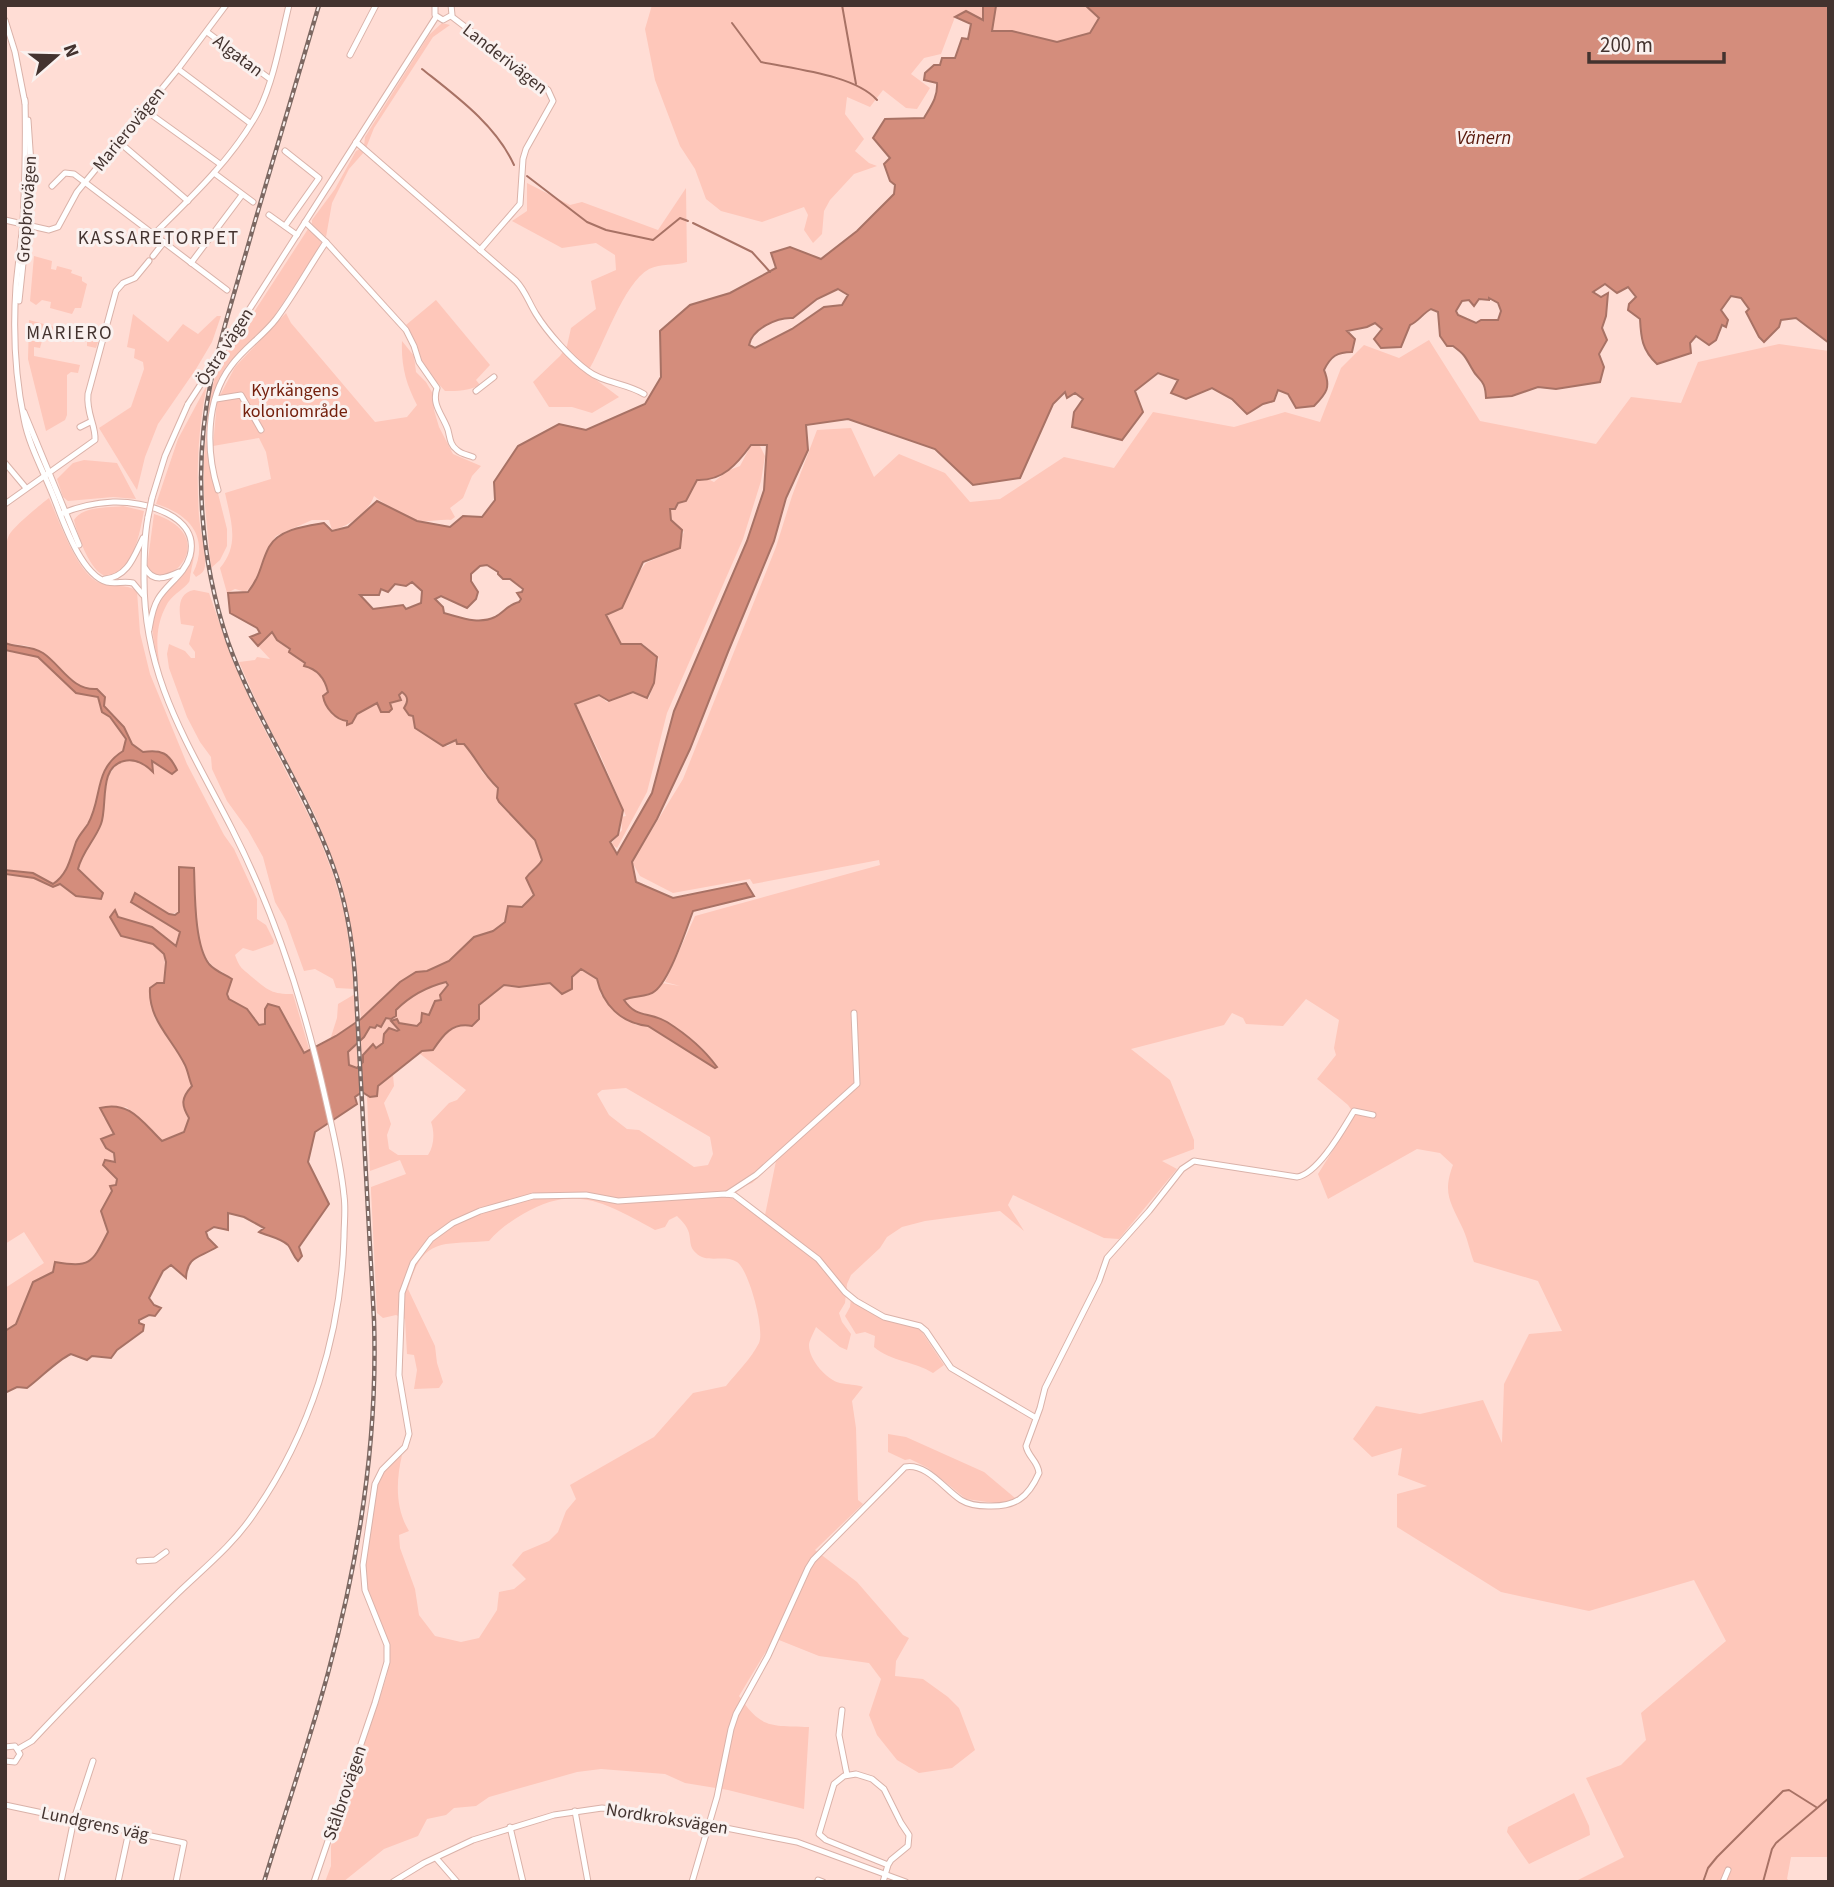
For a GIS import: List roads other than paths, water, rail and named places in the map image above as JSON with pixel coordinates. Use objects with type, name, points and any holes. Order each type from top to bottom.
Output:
[{"type":"street","name":"Marierovägen","points":[[25,225],[49,230],[58,227],[85,182],[178,69],[226,5]]},
{"type":"street","points":[[154,234],[214,173],[260,109],[289,5]]},
{"type":"street","points":[[350,55],[376,5]]},
{"type":"street","points":[[435,5],[436,17],[443,20],[451,16],[451,5]]},
{"type":"street","name":"Landerivägen","points":[[451,16],[548,90],[553,97],[526,149],[520,204],[480,250]]},
{"type":"street","name":"Östra vägen","points":[[5,1761],[16,1761],[18,1749],[32,1741],[94,1676],[231,1543],[253,1516],[273,1485],[300,1433],[329,1348],[343,1266],[345,1198],[314,1046],[297,987],[262,893],[232,828],[174,717],[159,678],[148,636],[144,598],[144,535],[164,456],[188,404],[436,17]]},
{"type":"street","name":"Gropbrovägen","points":[[5,20],[25,100],[25,225],[16,289],[16,362],[23,409],[84,562],[101,579]]},
{"type":"street","name":"Algatan","points":[[207,32],[270,79]]},
{"type":"street","points":[[178,69],[250,123]]},
{"type":"street","points":[[145,110],[220,164]]},
{"type":"street","points":[[119,142],[188,201]]},
{"type":"street","points":[[356,142],[520,285],[539,319],[586,370],[599,377],[631,386],[644,394]]},
{"type":"street","points":[[285,151],[319,178],[285,226]]},
{"type":"street","points":[[52,186],[68,172],[85,182],[227,290]]},
{"type":"street","points":[[214,173],[253,202]]},
{"type":"street","points":[[191,263],[242,195]]},
{"type":"street","points":[[269,215],[297,234]]},
{"type":"street","points":[[5,220],[25,225]]},
{"type":"street","points":[[305,222],[409,335],[419,362],[437,388],[435,398],[450,442],[458,451],[473,457]]},
{"type":"street","points":[[5,504],[92,443],[96,437],[87,409],[88,394],[116,291],[123,283],[135,278],[164,242]]},
{"type":"street","points":[[218,491],[209,452],[220,383],[230,366],[277,318],[326,242]]},
{"type":"street","points":[[476,391],[494,377]]},
{"type":"street","points":[[216,398],[241,395],[260,428]]},
{"type":"street","points":[[80,428],[90,422]]},
{"type":"street","points":[[5,463],[26,488]]},
{"type":"street","points":[[63,512],[116,502],[130,503],[171,515],[186,528],[190,540],[189,558],[156,601],[148,636]]},
{"type":"street","points":[[101,579],[123,573],[144,535]]},
{"type":"street","points":[[144,564],[148,573],[155,578],[164,578],[181,571]]},
{"type":"street","points":[[101,579],[107,582],[134,583],[144,598]]},
{"type":"street","points":[[727,1194],[756,1175],[857,1084],[854,1013]]},
{"type":"street","points":[[692,1882],[710,1825],[727,1740],[736,1714],[768,1656],[813,1560],[905,1467],[913,1466],[923,1470],[967,1503],[1002,1506],[1014,1504],[1023,1497],[1039,1473],[1038,1465],[1026,1446],[1045,1388],[1099,1281],[1107,1258],[1182,1169],[1194,1161],[1200,1161],[1304,1176],[1315,1168],[1354,1111],[1373,1115]]},
{"type":"street","points":[[727,1194],[745,1202],[818,1259],[845,1292],[856,1301],[884,1317],[920,1326],[951,1368],[1037,1418]]},
{"type":"street","name":"Stålbrovägen","points":[[314,1882],[384,1676],[388,1652],[383,1632],[365,1590],[363,1565],[375,1484],[382,1470],[400,1454],[408,1441],[408,1423],[399,1375],[402,1293],[406,1278],[423,1248],[431,1239],[466,1216],[533,1196],[586,1195],[618,1201],[727,1194]]},
{"type":"street","points":[[139,1561],[155,1560],[166,1552]]},
{"type":"street","points":[[842,1710],[839,1735],[847,1775]]},
{"type":"street","points":[[5,1747],[12,1745],[18,1749]]},
{"type":"street","points":[[61,1882],[74,1819],[93,1761]]},
{"type":"street","points":[[883,1882],[891,1860],[908,1846],[909,1835],[884,1789],[856,1773],[839,1779],[830,1791],[820,1836],[888,1865]]},
{"type":"street","name":"Lundgrens väg","points":[[5,1805],[184,1843],[176,1882]]},
{"type":"street","name":"Nordkroksvägen","points":[[393,1882],[473,1840],[575,1811],[596,1808],[624,1809],[807,1845],[906,1882]]},
{"type":"street","points":[[575,1811],[588,1882]]},
{"type":"street","points":[[510,1828],[523,1882]]},
{"type":"street","points":[[118,1882],[129,1831]]},
{"type":"street","points":[[436,1858],[457,1882]]},
{"type":"street","points":[[1723,1882],[1728,1870]]},
{"type":"water","name":"Vänern","points":[[983,5],[996,6],[992,31],[1012,31],[1057,42],[1090,33],[1099,18],[1085,5],[1829,5],[1829,343],[1796,318],[1781,320],[1779,327],[1764,342],[1746,312],[1749,309],[1741,298],[1731,296],[1721,310],[1728,320],[1726,327],[1722,325],[1716,340],[1709,345],[1696,336],[1690,343],[1691,353],[1657,364],[1643,343],[1640,319],[1628,310],[1629,304],[1636,297],[1628,287],[1617,293],[1605,284],[1593,292],[1601,297],[1608,293],[1602,328],[1607,340],[1599,354],[1604,367],[1600,382],[1556,389],[1538,387],[1512,396],[1486,398],[1483,383],[1466,358],[1453,346],[1447,346],[1440,336],[1438,312],[1431,309],[1410,325],[1401,347],[1381,348],[1374,339],[1382,329],[1375,323],[1347,331],[1355,339],[1352,352],[1338,354],[1329,361],[1324,370],[1326,390],[1314,406],[1296,408],[1288,394],[1278,390],[1274,401],[1247,414],[1232,399],[1212,388],[1186,399],[1171,393],[1178,380],[1158,373],[1135,391],[1143,412],[1122,440],[1072,427],[1074,412],[1083,399],[1075,393],[1067,398],[1065,392],[1053,404],[1020,478],[973,485],[935,449],[848,419],[806,425],[808,450],[786,498],[774,541],[690,749],[657,819],[632,862],[636,882],[673,898],[746,883],[754,896],[693,911],[677,954],[661,985],[652,993],[624,1000],[634,1010],[667,1022],[681,1032],[717,1067],[648,1026],[622,1017],[609,1005],[597,979],[581,969],[572,977],[572,989],[562,994],[550,983],[519,987],[504,985],[479,1005],[479,1019],[472,1026],[459,1026],[449,1031],[433,1050],[422,1051],[378,1086],[377,1096],[370,1097],[362,1092],[355,1097],[357,1104],[315,1132],[308,1162],[329,1204],[299,1247],[302,1256],[298,1261],[285,1243],[259,1232],[264,1228],[244,1217],[228,1213],[228,1230],[214,1227],[206,1232],[217,1247],[192,1261],[186,1278],[171,1265],[163,1271],[149,1298],[154,1305],[161,1308],[155,1316],[149,1315],[139,1320],[139,1323],[144,1325],[143,1331],[117,1350],[111,1358],[92,1356],[87,1360],[71,1354],[27,1388],[17,1387],[5,1393],[5,1331],[16,1324],[33,1282],[53,1272],[55,1262],[76,1264],[89,1261],[108,1232],[101,1211],[112,1191],[110,1186],[116,1185],[117,1179],[103,1165],[105,1160],[115,1162],[114,1153],[106,1148],[101,1139],[114,1134],[100,1108],[110,1106],[128,1110],[162,1141],[184,1132],[189,1118],[184,1105],[184,1098],[192,1086],[187,1070],[157,1019],[150,999],[150,988],[157,983],[164,983],[164,954],[153,944],[121,936],[110,917],[115,910],[118,917],[152,927],[176,946],[180,932],[131,902],[135,893],[175,915],[179,912],[179,867],[194,868],[200,944],[209,964],[232,979],[227,994],[229,999],[247,1009],[259,1025],[265,1024],[265,1009],[268,1004],[279,1007],[304,1053],[361,1019],[400,982],[416,972],[427,971],[449,961],[474,937],[493,931],[505,922],[508,906],[522,907],[534,895],[526,878],[542,860],[535,840],[499,802],[498,788],[464,744],[457,744],[456,740],[443,746],[415,728],[413,716],[404,708],[407,700],[402,692],[399,695],[401,700],[390,703],[392,709],[389,712],[381,712],[377,703],[357,714],[352,723],[347,725],[347,721],[335,716],[326,705],[323,696],[328,692],[320,675],[304,666],[305,663],[289,652],[290,649],[277,640],[272,632],[258,646],[250,637],[260,633],[257,628],[230,613],[228,593],[248,592],[256,580],[269,547],[279,536],[293,529],[324,523],[332,531],[348,527],[377,501],[417,521],[450,527],[463,516],[482,517],[495,500],[494,482],[518,446],[559,424],[586,430],[645,404],[661,377],[660,331],[690,305],[730,293],[776,268],[771,253],[790,247],[821,259],[857,231],[894,194],[895,185],[890,181],[884,164],[890,158],[873,138],[885,119],[924,118],[934,101],[937,88],[937,83],[924,80],[925,73],[934,65],[940,65],[942,58],[955,58],[962,38],[968,39],[971,24],[955,17],[966,11],[983,20]],"holes":[[[838,289],[848,295],[842,305],[824,307],[792,329],[755,348],[749,345],[755,334],[766,325],[793,318],[817,299]],[[1479,299],[1498,303],[1501,311],[1498,320],[1481,320],[1476,323],[1458,315],[1456,311],[1462,301],[1469,300],[1474,306]],[[751,445],[767,445],[764,490],[747,541],[674,711],[652,793],[617,854],[610,842],[618,835],[623,810],[575,704],[599,695],[609,701],[633,692],[647,698],[654,683],[657,657],[641,644],[621,644],[606,615],[622,608],[643,562],[680,548],[682,530],[671,520],[670,509],[675,509],[678,503],[686,501],[697,480],[714,478],[729,470]],[[487,565],[503,579],[510,579],[523,589],[517,593],[521,599],[489,619],[469,620],[444,613],[443,607],[435,599],[441,596],[467,608],[476,599],[478,592],[471,581],[471,574],[480,566]],[[412,582],[422,591],[421,603],[406,609],[403,605],[373,609],[360,595],[379,595],[381,589],[388,592],[395,584],[406,586]],[[446,982],[448,985],[440,995],[441,1000],[435,1001],[429,1015],[422,1013],[421,1022],[417,1026],[399,1023],[397,1019],[391,1021],[399,1030],[389,1028],[384,1034],[383,1043],[376,1048],[373,1044],[363,1055],[363,1062],[357,1068],[349,1065],[348,1052],[364,1037],[370,1027],[381,1027],[386,1018],[396,1016],[396,1010],[407,1000]]]},
{"type":"water","points":[[5,643],[38,650],[74,682],[88,689],[97,689],[105,697],[104,706],[124,727],[132,744],[143,752],[155,751],[164,754],[177,770],[172,774],[152,761],[153,772],[140,762],[128,760],[110,771],[101,824],[78,869],[103,893],[101,899],[76,896],[60,884],[53,887],[34,878],[5,874],[5,870],[33,873],[53,884],[62,876],[77,839],[93,814],[103,775],[113,758],[123,751],[126,739],[110,717],[102,712],[98,697],[76,693],[38,657],[5,650]]},
{"type":"waterway","points":[[842,5],[856,84]]},
{"type":"waterway","points":[[732,23],[761,62],[839,79],[867,91],[877,100]]},
{"type":"waterway","points":[[422,69],[486,124],[514,165]]},
{"type":"waterway","points":[[527,176],[587,222],[606,230],[653,240],[680,218],[688,221]]},
{"type":"waterway","points":[[693,223],[752,252],[770,272]]},
{"type":"waterway","points":[[1703,1882],[1708,1868],[1717,1857],[1783,1791],[1789,1790],[1816,1807]]},
{"type":"waterway","points":[[1763,1882],[1776,1843],[1829,1798]]},
{"type":"railway","points":[[264,1882],[321,1699],[349,1586],[369,1454],[373,1409],[374,1320],[355,975],[348,920],[338,879],[322,837],[252,699],[228,642],[211,578],[202,513],[201,479],[205,414],[215,362],[319,5]]},
{"type":"district","name":"KASSARETORPET","points":[[159,238]]},
{"type":"district","name":"MARIERO","points":[[70,333]]},
{"type":"park label","name":"Kyrkängens koloniområde","points":[[295,400]]}]
